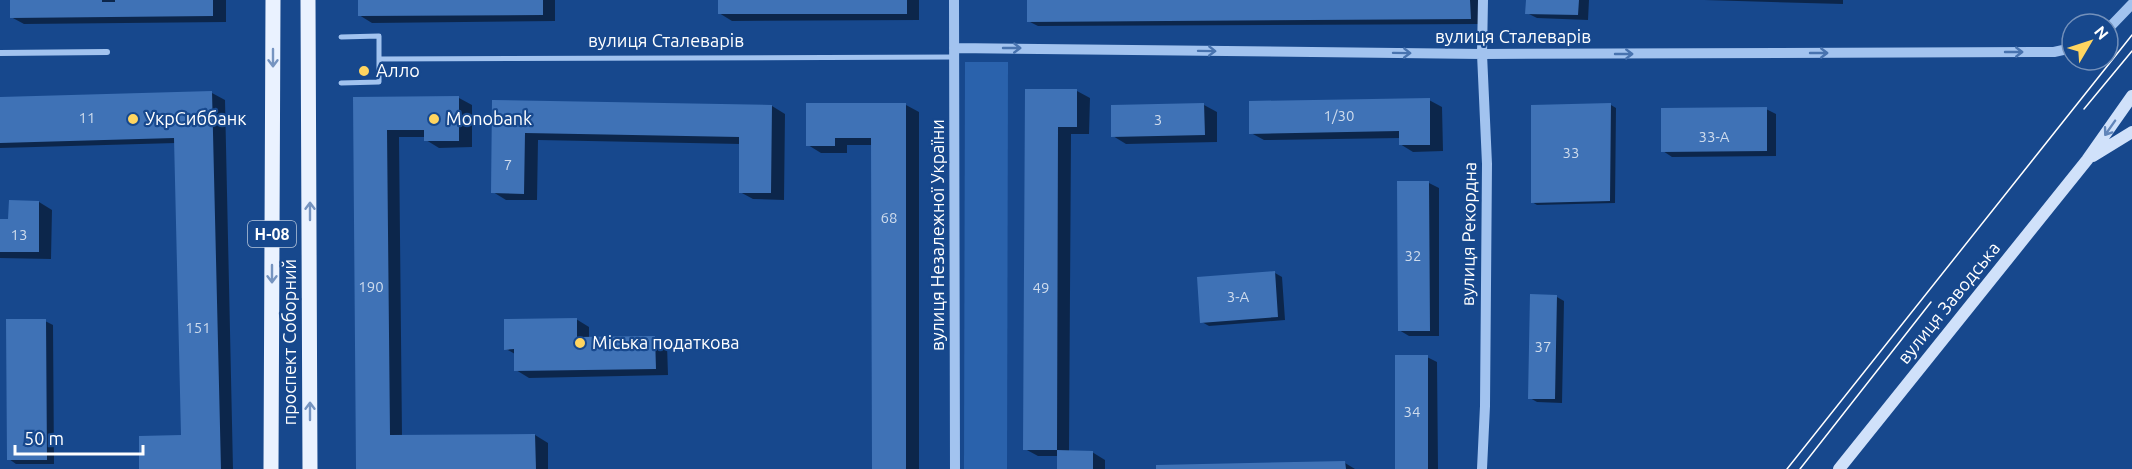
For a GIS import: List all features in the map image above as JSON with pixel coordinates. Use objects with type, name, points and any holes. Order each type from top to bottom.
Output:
[{"type":"main road","name":"проспект Соборний","points":[[271,469],[273,0]]},
{"type":"main road","name":"проспект Соборний","points":[[308,0],[310,469]]},
{"type":"main road","name":"вулиця Заводська","points":[[1839,469],[2087,160],[2132,96]]},
{"type":"main road","name":"вулиця Заводська","points":[[2087,160],[2132,132]]},
{"type":"street","name":"вулиця Незалежної України","points":[[954,0],[955,469]]},
{"type":"street","name":"вулиця Рекордна","points":[[1482,469],[1485,406],[1487,164],[1482,54],[1483,0]]},
{"type":"street","points":[[2120,16],[2132,4]]},
{"type":"street","points":[[341,37],[379,36],[379,82],[341,83]]},
{"type":"street","name":"вулиця Сталеварів","points":[[379,59],[954,52],[1482,54],[2042,52],[2060,50]]},
{"type":"street","points":[[0,53],[107,52]]},
{"type":"shaded area","points":[[965,62],[1008,62],[1007,469],[964,469]]},
{"type":"building","points":[[10,0],[115,2],[115,0],[213,0],[213,16],[10,18]]},
{"type":"building","points":[[358,0],[543,0],[543,15],[358,16]]},
{"type":"building","points":[[718,0],[907,0],[907,14],[718,14]]},
{"type":"building","points":[[1027,0],[1470,0],[1471,19],[1027,22]]},
{"type":"building","points":[[1526,0],[1579,0],[1578,15],[1525,14]]},
{"type":"building","points":[[1025,89],[1077,89],[1077,127],[1058,127],[1057,450],[1023,450]]},
{"type":"building","points":[[212,91],[221,469],[139,469],[139,436],[181,435],[174,138],[0,143],[0,97]]},
{"type":"building","points":[[459,96],[459,141],[424,141],[424,130],[387,130],[390,435],[535,434],[536,469],[356,469],[353,97]]},
{"type":"building","points":[[1430,98],[1430,145],[1399,145],[1399,131],[1249,134],[1249,101]]},
{"type":"building","points":[[492,100],[772,105],[771,193],[739,193],[739,137],[525,133],[524,194],[491,193]]},
{"type":"building","points":[[806,103],[906,103],[906,469],[872,469],[871,138],[835,138],[835,146],[806,146]]},
{"type":"building","points":[[1204,103],[1205,135],[1111,137],[1111,105]]},
{"type":"building","points":[[1611,103],[1610,201],[1531,203],[1531,105]]},
{"type":"building","points":[[1767,107],[1767,151],[1661,152],[1661,108]]},
{"type":"building","points":[[1397,181],[1429,181],[1430,331],[1398,331]]},
{"type":"building","points":[[9,200],[39,201],[39,252],[0,252],[0,219],[8,219]]},
{"type":"building","points":[[1275,271],[1278,317],[1200,323],[1197,277]]},
{"type":"building","points":[[1530,294],[1557,295],[1555,399],[1528,399]]},
{"type":"building","name":"Міська податкова","points":[[577,318],[577,337],[655,336],[656,369],[514,371],[514,349],[504,350],[504,319]]},
{"type":"building","points":[[6,319],[46,319],[47,460],[7,460]]},
{"type":"building","points":[[1395,355],[1428,355],[1428,469],[1395,469]]},
{"type":"building","points":[[1057,450],[1093,451],[1093,469],[1057,469]]},
{"type":"building","points":[[1345,461],[1346,469],[1156,469],[1156,465]]},
{"type":"tram line","points":[[1787,469],[2132,35]]},
{"type":"tram line","points":[[2084,109],[2132,51]]},
{"type":"tram line","points":[[1800,469],[1931,302]]},
{"type":"place","name":"Алло","points":[[364,71]]},
{"type":"place","name":"УкрСиббанк","points":[[133,119]]},
{"type":"place","name":"Monobank","points":[[434,119]]},
{"type":"place","name":"Міська податкова","points":[[580,343]]}]
